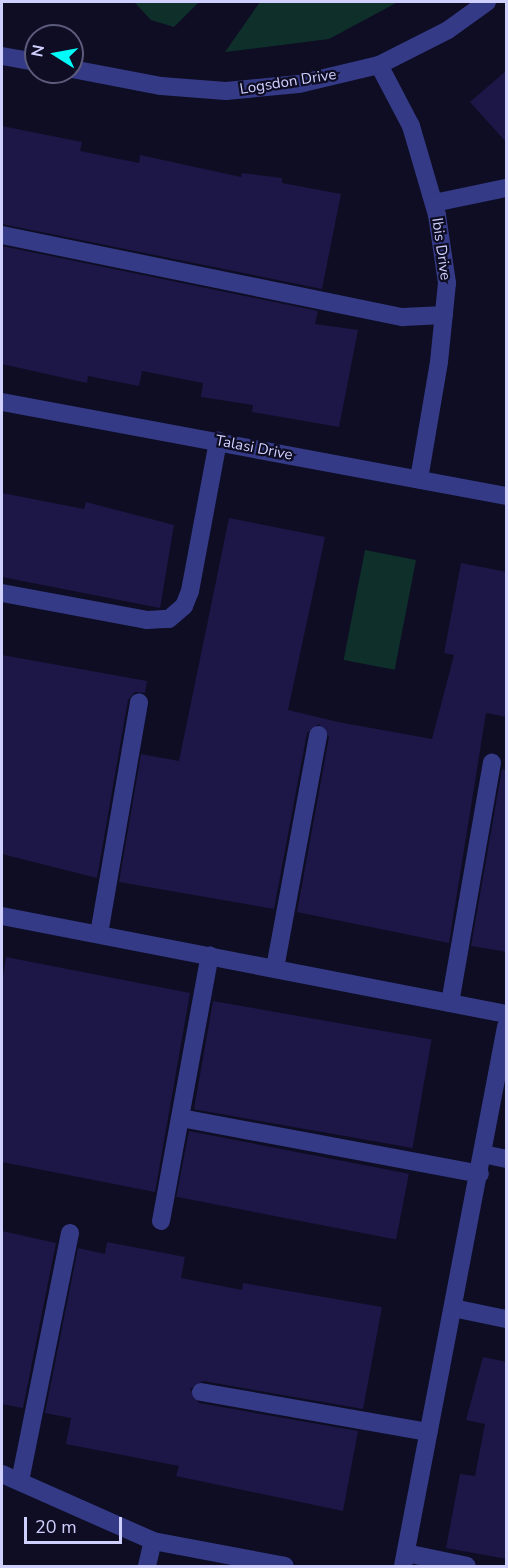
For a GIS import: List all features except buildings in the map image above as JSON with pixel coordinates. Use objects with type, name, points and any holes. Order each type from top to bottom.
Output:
[{"type":"street","name":"Logsdon Drive","points":[[84,71],[161,86],[226,91],[299,84],[379,65],[448,30],[487,2]]},
{"type":"street","points":[[2,56],[24,60]]},
{"type":"street","name":"Ibis Drive","points":[[379,65],[411,126],[434,203],[447,283],[419,479]]},
{"type":"street","points":[[434,203],[507,188]]},
{"type":"street","points":[[2,235],[403,317],[444,315]]},
{"type":"street","name":"Talasi Drive","points":[[2,402],[507,496]]},
{"type":"street","points":[[2,593],[147,620],[169,619],[184,606],[190,591],[218,441]]},
{"type":"street","points":[[99,934],[139,702]]},
{"type":"street","points":[[275,968],[318,735]]},
{"type":"street","points":[[450,1003],[492,763]]},
{"type":"street","points":[[2,916],[507,1014]]},
{"type":"street","points":[[161,1221],[210,955]]},
{"type":"street","points":[[467,1566],[405,1560],[507,1027]]},
{"type":"street","points":[[181,1118],[480,1174]]},
{"type":"street","points":[[483,1154],[507,1159]]},
{"type":"street","points":[[20,1481],[69,1233]]},
{"type":"street","points":[[453,1308],[507,1319]]},
{"type":"street","points":[[201,1392],[429,1432]]},
{"type":"street","points":[[2,1474],[153,1541],[285,1566]]},
{"type":"street","points":[[147,1566],[153,1541]]},
{"type":"green space","points":[[134,2],[199,2],[174,27],[151,20]]},
{"type":"green space","points":[[260,2],[398,2],[329,39],[225,52]]},
{"type":"green space","points":[[365,550],[416,560],[395,670],[344,660]]}]
